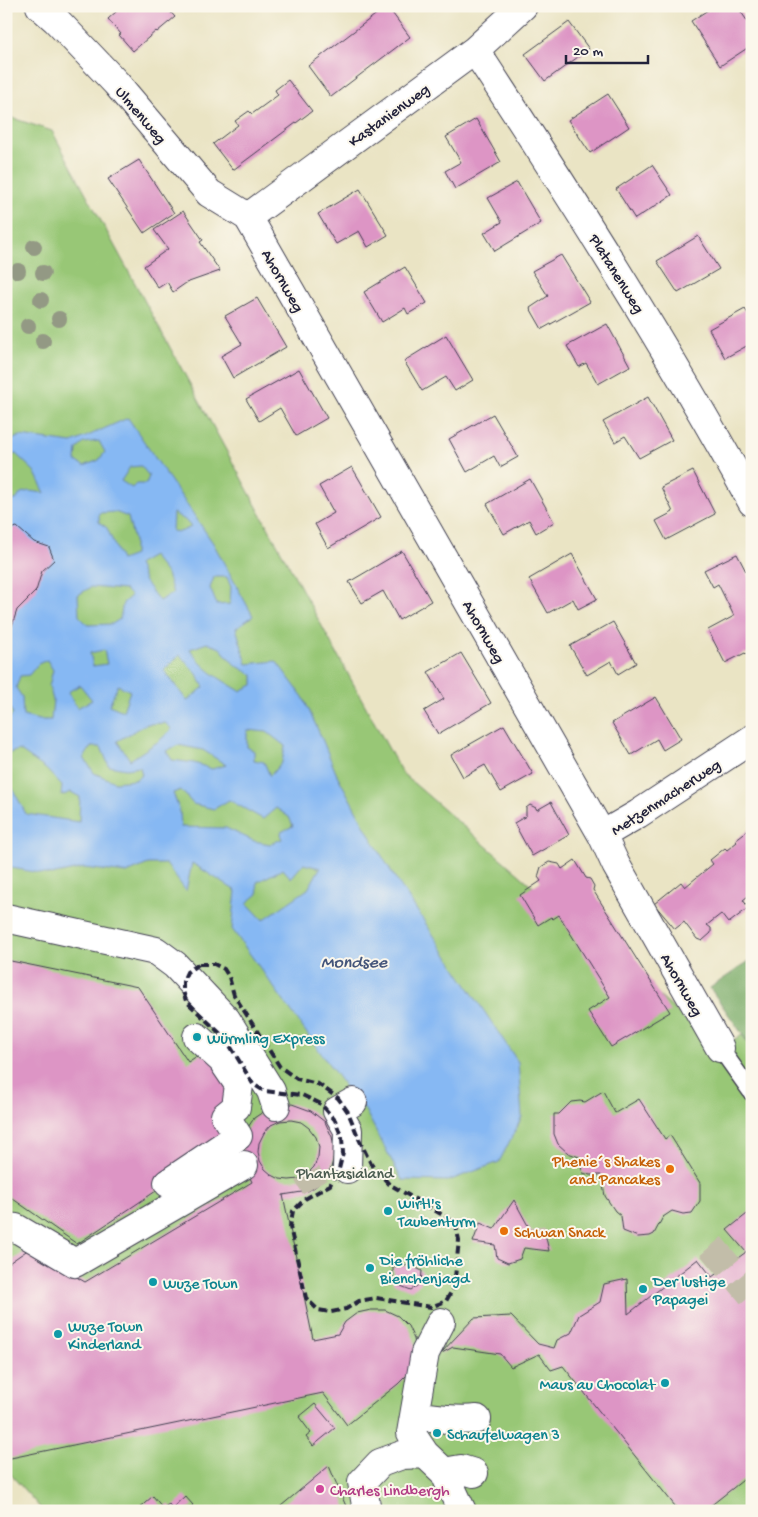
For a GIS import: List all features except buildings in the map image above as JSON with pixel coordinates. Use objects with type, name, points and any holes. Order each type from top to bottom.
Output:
[{"type":"street","name":"Ulmenweg","points":[[40,6],[56,20],[116,83],[209,193],[248,217]]},
{"type":"street","name":"Kastanienweg","points":[[248,217],[475,50],[523,6]]},
{"type":"street","name":"Platanenweg","points":[[475,50],[571,196],[660,341],[752,502]]},
{"type":"street","name":"Ahornweg","points":[[248,217],[602,835],[616,865],[720,1048]]},
{"type":"street","name":"Metzenmacherweg","points":[[602,835],[638,814],[752,740]]},
{"type":"street","points":[[6,918],[156,951],[175,965],[226,1019],[271,1091],[276,1106]]},
{"type":"street","points":[[168,1183],[238,1136],[225,1116],[236,1107],[239,1086],[222,1060],[197,1037]]},
{"type":"street","points":[[346,1169],[348,1130],[337,1111],[353,1102]]},
{"type":"street","points":[[17,1222],[75,1263],[244,1165]]},
{"type":"street","points":[[441,1322],[425,1353],[411,1433],[435,1463],[462,1511]]},
{"type":"street","points":[[415,1415],[443,1419],[477,1419]]},
{"type":"street","points":[[367,1511],[362,1482],[380,1462],[402,1455],[474,1473]]},
{"type":"lane","points":[[720,1048],[752,1093]]},
{"type":"green space","name":"Phantasialand","points":[[6,116],[52,131],[402,773],[719,1048],[742,1035],[752,1048],[752,1511],[43,1511],[6,1469]]},
{"type":"green space","points":[[752,959],[752,1048],[710,988]]},
{"type":"water","name":"Mondsee","points":[[128,418],[213,543],[253,616],[236,628],[247,664],[276,661],[303,697],[336,773],[370,836],[394,876],[518,1062],[522,1117],[499,1162],[448,1181],[402,1180],[365,1110],[346,1088],[232,929],[236,891],[192,863],[186,891],[166,864],[148,864],[127,873],[84,868],[51,875],[6,867],[6,776],[26,814],[79,822],[80,797],[71,792],[61,796],[62,786],[46,769],[19,750],[6,754],[6,722],[13,714],[9,707],[6,708],[6,500],[16,500],[21,493],[29,491],[45,493],[34,471],[16,454],[6,456],[6,443],[20,436],[72,443]],"holes":[[[99,441],[105,452],[99,460],[84,466],[76,461],[77,449],[84,443]],[[141,466],[149,476],[146,484],[136,484],[132,488],[121,481],[130,467]],[[115,512],[128,517],[134,541],[134,555],[121,560],[107,528],[99,522],[99,513]],[[173,513],[185,520],[191,527],[180,532],[172,531]],[[152,556],[167,574],[173,593],[159,601],[145,582],[138,564]],[[214,577],[227,577],[231,587],[230,604],[217,605],[210,588]],[[91,587],[125,590],[131,596],[123,603],[120,619],[112,624],[88,625],[79,616],[78,595]],[[207,643],[220,648],[235,665],[253,675],[253,685],[240,691],[206,668],[190,649]],[[104,650],[107,664],[93,666],[90,653]],[[180,655],[197,674],[204,687],[187,701],[164,670]],[[47,660],[53,670],[49,686],[53,700],[51,720],[39,720],[23,716],[22,697],[16,688],[20,676],[29,675],[38,664]],[[80,685],[92,700],[77,708],[68,692]],[[118,685],[130,691],[123,711],[109,705]],[[165,723],[172,729],[159,741],[130,760],[117,741],[147,724]],[[247,730],[267,732],[285,746],[282,762],[270,776],[264,762],[254,760],[254,751],[247,747]],[[178,745],[203,750],[226,765],[212,769],[194,763],[172,760],[166,751]],[[91,747],[101,747],[109,766],[126,769],[140,767],[142,775],[135,780],[115,782],[94,773],[84,758]],[[181,790],[193,804],[214,809],[229,800],[263,819],[276,808],[289,817],[293,826],[281,832],[282,839],[270,844],[254,841],[226,828],[181,827],[180,812],[173,793]],[[303,864],[320,868],[308,889],[263,920],[247,903],[258,894],[257,882],[283,869],[291,878]]]},
{"type":"tunnel","points":[[307,1174],[315,1187]]},
{"type":"tunnel","points":[[711,1246],[752,1295]]},
{"type":"railway","points":[[199,964],[214,964],[224,969],[229,977],[234,995],[280,1067],[297,1079],[318,1084],[338,1098],[348,1112],[371,1164],[389,1184],[448,1218],[456,1226],[459,1240],[454,1287],[446,1301],[431,1307],[376,1298],[359,1301],[346,1309],[331,1312],[318,1310],[306,1298],[290,1227],[293,1211],[305,1199],[330,1185],[339,1169],[343,1153],[342,1138],[335,1120],[321,1104],[302,1095],[264,1091],[253,1084],[226,1039],[186,1001],[183,981],[187,972],[199,964]]},
{"type":"place","name":"Würmling Express","points":[[197,1037]]},
{"type":"place","name":"Phenie´s Shakes and Pancakes","points":[[670,1169]]},
{"type":"place","name":"Wirtl's Taubenturm","points":[[388,1211]]},
{"type":"place","name":"Schwan Snack","points":[[504,1231]]},
{"type":"place","name":"Die fröhliche Bienchenjagd","points":[[370,1268]]},
{"type":"place","name":"Wuze Town","points":[[153,1282]]},
{"type":"place","name":"Der lustige Papagei","points":[[643,1289]]},
{"type":"place","name":"Wuze Town Kinderland","points":[[58,1334]]},
{"type":"place","name":"Maus au Chocolat","points":[[665,1383]]},
{"type":"place","name":"Schaufelwagen 3","points":[[437,1433]]},
{"type":"place","name":"Charles Lindbergh","points":[[320,1489]]}]
